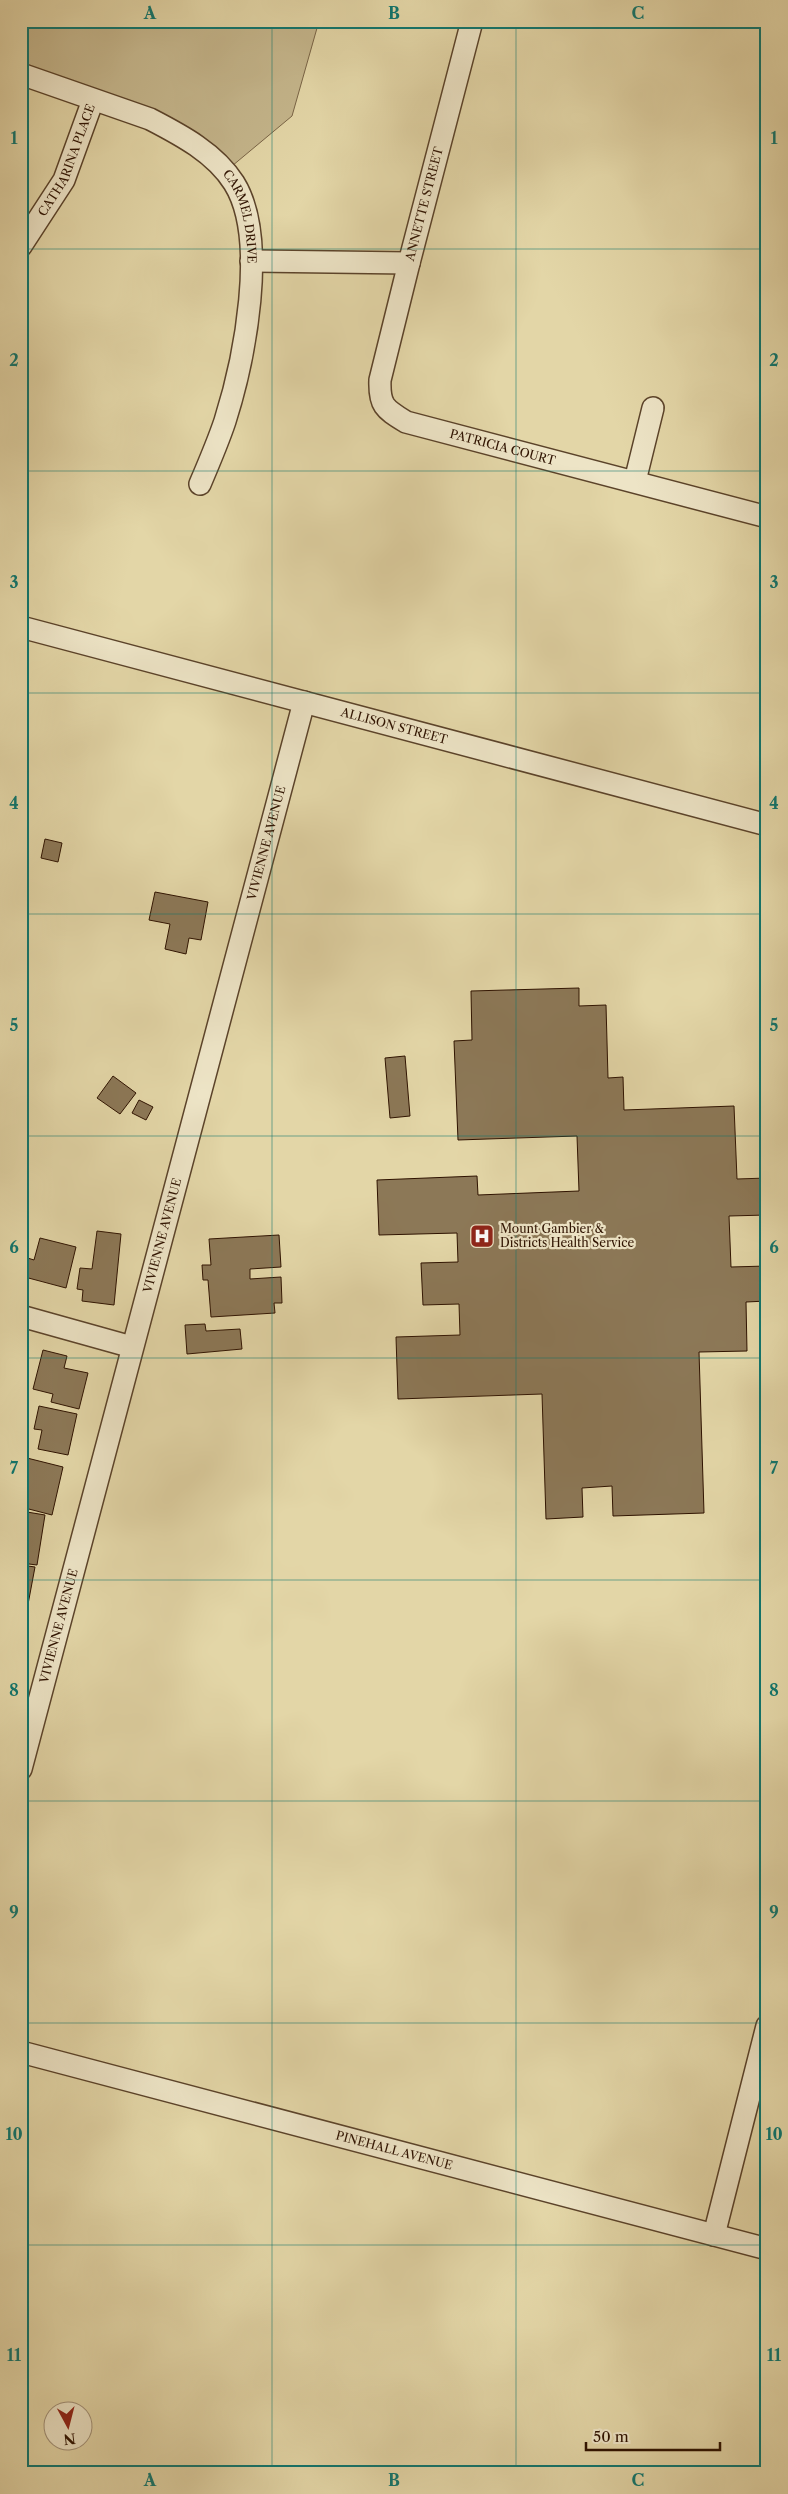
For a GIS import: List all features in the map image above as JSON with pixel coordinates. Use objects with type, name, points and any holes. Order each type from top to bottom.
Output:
[{"type":"street","name":"ANNETTE STREET","points":[[251,261],[409,263],[472,21]]},
{"type":"street","name":"CARMEL DRIVE","points":[[21,74],[150,120],[170,130],[208,154],[222,167],[242,198],[248,215],[251,261],[241,360],[226,420],[200,484]]},
{"type":"street","name":"CATHARINA PLACE","points":[[21,246],[64,180],[93,100]]},
{"type":"street","name":"PATRICIA COURT","points":[[409,263],[380,380],[379,397],[388,411],[406,422],[767,516]]},
{"type":"street","points":[[635,481],[653,408]]},
{"type":"street","name":"ALLISON STREET","points":[[21,627],[767,825]]},
{"type":"street","name":"VIVIENNE AVENUE","points":[[22,1761],[304,702]]},
{"type":"street","points":[[21,1316],[132,1347]]},
{"type":"street","points":[[714,2235],[767,2026]]},
{"type":"street","name":"PINEHALL AVENUE","points":[[21,2052],[767,2249]]},
{"type":"shaded area","points":[[21,21],[319,21],[292,116],[232,166],[21,65]]},
{"type":"building","points":[[45,839],[62,843],[58,862],[41,858]]},
{"type":"building","points":[[155,892],[208,902],[201,940],[189,938],[186,954],[165,949],[170,924],[149,920]]},
{"type":"building","points":[[579,988],[579,1006],[606,1005],[608,1078],[623,1077],[624,1110],[734,1106],[737,1179],[767,1178],[767,1215],[729,1216],[731,1267],[767,1266],[767,1301],[746,1302],[747,1351],[699,1352],[704,1513],[613,1516],[612,1486],[582,1488],[583,1517],[546,1519],[542,1394],[398,1399],[396,1337],[460,1335],[459,1304],[423,1305],[421,1263],[458,1262],[457,1233],[379,1235],[377,1180],[477,1176],[478,1195],[579,1191],[577,1136],[458,1140],[454,1041],[472,1040],[471,991]]},
{"type":"building","points":[[405,1056],[410,1116],[390,1118],[385,1058]]},
{"type":"building","points":[[113,1076],[136,1093],[120,1114],[97,1098]]},
{"type":"building","points":[[139,1100],[153,1107],[146,1120],[132,1113]]},
{"type":"building","points":[[97,1231],[121,1234],[114,1305],[82,1301],[83,1290],[77,1289],[80,1268],[92,1269]]},
{"type":"building","points":[[279,1235],[281,1267],[250,1269],[250,1279],[281,1277],[282,1303],[274,1303],[275,1313],[211,1317],[208,1280],[203,1280],[202,1265],[211,1265],[209,1239]]},
{"type":"building","points":[[40,1238],[76,1247],[66,1288],[21,1276],[21,1256],[34,1260]]},
{"type":"building","points":[[205,1324],[206,1331],[240,1329],[242,1349],[187,1354],[185,1325]]},
{"type":"building","points":[[43,1350],[67,1356],[64,1368],[88,1373],[79,1409],[51,1402],[53,1394],[33,1389]]},
{"type":"building","points":[[39,1406],[77,1414],[68,1455],[38,1449],[42,1430],[34,1429]]},
{"type":"building","points":[[27,1458],[63,1467],[52,1515],[21,1507],[21,1484]]},
{"type":"building","points":[[21,1511],[45,1515],[37,1565],[21,1563]]},
{"type":"building","points":[[21,1565],[35,1567],[26,1615],[21,1614]]},
{"type":"place","name":"Mount Gambier & Districts Health Service","points":[[482,1236]]}]
